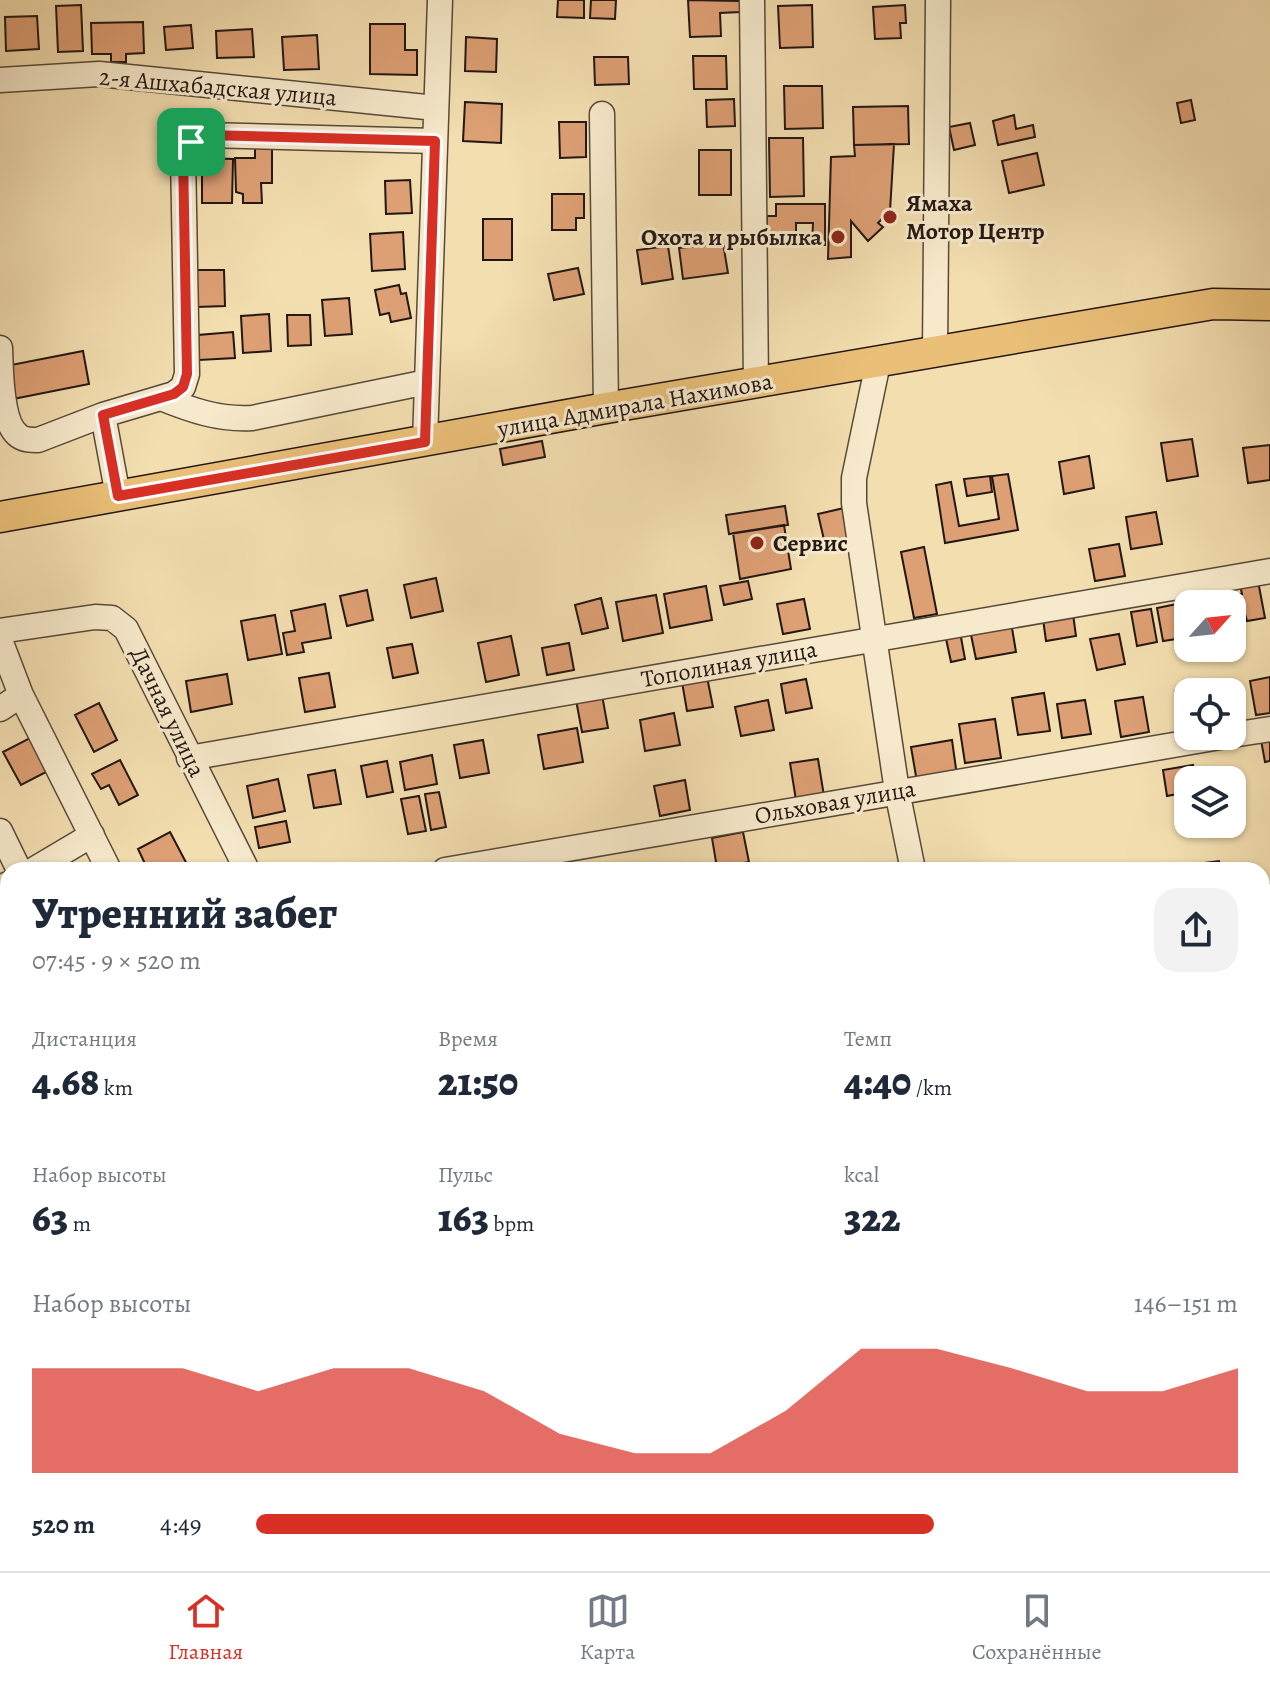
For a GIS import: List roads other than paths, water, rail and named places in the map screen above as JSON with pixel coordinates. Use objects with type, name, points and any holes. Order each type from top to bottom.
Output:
[{"type":"main road","name":"улица Адмирала Нахимова","points":[[0,517],[606,408],[1213,304],[1270,305]]},
{"type":"street","points":[[425,442],[440,0]]},
{"type":"street","points":[[752,0],[756,384]]},
{"type":"street","points":[[935,353],[938,0]]},
{"type":"street","name":"2-я Ашхабадская улица","points":[[0,80],[99,74],[436,108]]},
{"type":"street","points":[[602,114],[606,408]]},
{"type":"street","points":[[0,348],[5,408],[17,435],[38,440],[103,415],[161,398],[183,387],[187,374],[183,154],[191,142],[204,135],[435,141]]},
{"type":"street","points":[[878,363],[854,478],[854,503],[897,791],[911,862]]},
{"type":"street","points":[[161,398],[213,415],[241,418],[427,382]]},
{"type":"street","points":[[103,415],[118,496]]},
{"type":"street","name":"Тополиная улица","points":[[189,758],[1270,571]]},
{"type":"street","name":"Дачная улица","points":[[0,631],[76,618],[112,618],[126,629],[243,862]]},
{"type":"street","points":[[0,640],[21,695],[105,862]]},
{"type":"street","points":[[0,709],[21,695]]},
{"type":"street","name":"Ольховая улица","points":[[1246,733],[1270,729]]},
{"type":"street","name":"Ольховая улица","points":[[491,862],[1174,745]]},
{"type":"street","points":[[0,831],[15,862]]},
{"type":"street","points":[[46,862],[92,835]]},
{"type":"place","name":"Ямаха Мотор Центр","points":[[890,217]]},
{"type":"place","name":"Охота и рыбылка","points":[[838,237]]},
{"type":"place","name":"Сервис","points":[[757,543]]}]
